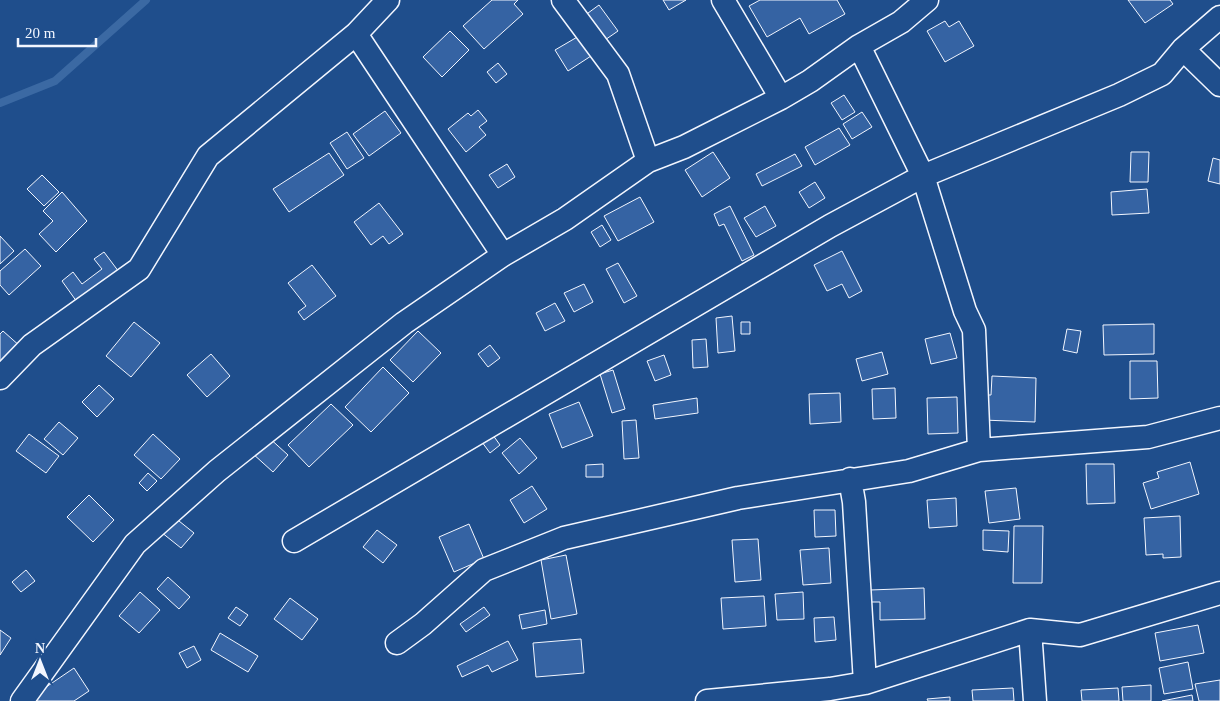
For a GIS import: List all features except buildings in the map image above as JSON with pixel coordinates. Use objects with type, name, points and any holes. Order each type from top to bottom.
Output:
[{"type":"street","points":[[0,378],[32,345],[139,269],[208,156],[356,34],[388,0]]},
{"type":"street","points":[[563,0],[618,74],[648,161]]},
{"type":"street","points":[[723,0],[781,98]]},
{"type":"street","points":[[22,701],[135,544],[217,471],[404,323],[503,255],[565,219],[648,161],[684,147],[781,98],[859,46],[901,22],[927,0]]},
{"type":"street","points":[[294,541],[830,226],[923,176],[1119,95],[1162,74],[1183,49],[1220,17]]},
{"type":"street","points":[[356,34],[503,255]]},
{"type":"street","points":[[859,46],[923,176],[966,311],[974,330],[979,450]]},
{"type":"street","points":[[1183,49],[1220,85]]},
{"type":"street","points":[[397,643],[423,624],[484,570],[564,538],[738,498],[909,471],[979,450],[1148,437],[1220,418]]},
{"type":"street","points":[[850,479],[854,502],[865,683]]},
{"type":"street","points":[[707,701],[830,689],[865,683],[1030,630],[1080,635],[1220,593]]},
{"type":"street","points":[[1030,630],[1035,701]]},
{"type":"waterway","points":[[0,103],[55,81],[146,0]]}]
